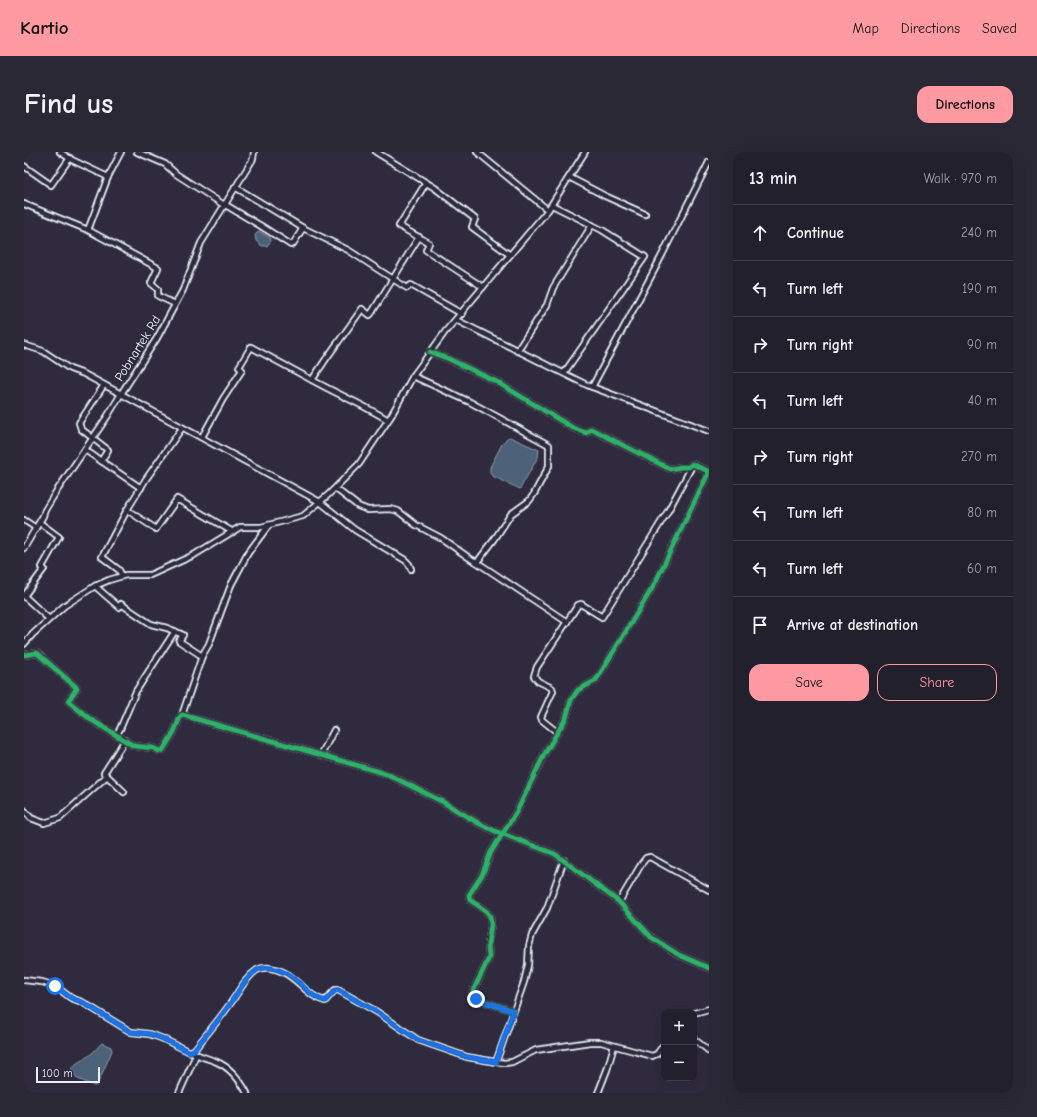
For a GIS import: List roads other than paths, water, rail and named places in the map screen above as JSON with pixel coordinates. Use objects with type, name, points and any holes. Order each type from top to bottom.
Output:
[{"type":"street","points":[[60,152],[108,177]]},
{"type":"street","points":[[88,230],[108,177],[121,152]]},
{"type":"street","points":[[137,152],[164,164],[176,174],[291,245],[303,228]]},
{"type":"street","name":"Pobnartek Rd","points":[[24,548],[44,516],[45,510],[56,492],[93,439],[158,338],[183,290],[201,243],[253,159],[254,152]]},
{"type":"street","points":[[376,152],[451,200],[474,219],[472,227],[510,255]]},
{"type":"street","points":[[476,152],[548,210]]},
{"type":"street","points":[[24,644],[64,606],[95,586],[122,576],[150,575],[194,555],[240,527],[261,527],[303,516],[336,489],[359,464],[388,420],[413,376],[430,352],[552,205],[585,152]]},
{"type":"street","points":[[24,166],[51,185],[70,158]]},
{"type":"street","points":[[592,387],[657,265],[709,162]]},
{"type":"street","points":[[569,178],[645,214]]},
{"type":"street","points":[[426,183],[398,226],[429,243],[426,250],[427,251],[483,287]]},
{"type":"street","points":[[235,187],[303,228],[348,250],[407,288],[411,285],[462,314]]},
{"type":"street","points":[[24,204],[88,230],[158,268],[151,282],[158,289],[158,296],[175,304]]},
{"type":"street","points":[[552,205],[592,225],[645,258],[596,325],[564,373]]},
{"type":"street","points":[[517,351],[547,305],[553,288],[592,225]]},
{"type":"street","points":[[312,380],[330,352],[361,310],[362,309],[370,315],[371,314],[419,237]]},
{"type":"street","points":[[456,320],[592,387],[709,431]]},
{"type":"street","points":[[24,345],[43,351],[70,369],[84,374],[320,502],[355,530],[405,560],[411,568]]},
{"type":"street","points":[[202,437],[223,399],[242,370],[239,367],[251,347],[352,401],[367,407],[388,420]]},
{"type":"street","points":[[430,352],[483,375],[511,390],[573,428],[585,433],[591,429],[670,469],[689,467],[693,464]]},
{"type":"street","points":[[413,376],[470,402],[549,445],[549,466],[534,494],[529,501],[512,514],[481,558],[478,561],[474,561]]},
{"type":"street","points":[[101,461],[108,450],[81,429],[79,423],[104,385]]},
{"type":"street","points":[[122,576],[119,570],[102,557],[127,510],[182,428]]},
{"type":"street","points":[[85,450],[141,488]]},
{"type":"street","points":[[558,732],[542,720],[541,717],[553,692],[552,688],[538,681],[534,676],[537,667],[577,606],[581,604],[602,616],[668,511],[693,464]]},
{"type":"street","points":[[513,1011],[472,996],[489,958],[488,944],[490,916],[470,900],[469,895],[482,875],[491,852],[516,811],[544,756],[566,718],[573,696],[578,690],[595,680],[601,674],[664,566],[708,474],[707,470],[693,464]]},
{"type":"street","points":[[336,489],[358,506],[368,510],[391,509],[398,512],[416,525],[441,538],[567,622]]},
{"type":"street","points":[[127,510],[156,530],[177,498],[233,532]]},
{"type":"street","points":[[24,520],[36,528]]},
{"type":"street","points":[[40,523],[59,537],[42,567],[44,569],[24,596],[49,619]]},
{"type":"street","points":[[24,655],[37,653],[77,688],[68,702],[90,719],[134,746],[161,751],[166,746],[182,715],[202,656],[209,644],[231,585],[248,553],[269,525]]},
{"type":"street","points":[[95,586],[119,607],[121,604],[150,624],[175,631],[183,635],[178,641],[202,656]]},
{"type":"street","points":[[116,735],[126,717],[136,692],[175,631]]},
{"type":"street","points":[[182,715],[387,774],[443,802],[478,823],[549,852],[564,860],[618,902],[651,937],[687,960],[709,968]]},
{"type":"street","points":[[321,755],[334,730]]},
{"type":"street","points":[[124,792],[104,773],[125,740]]},
{"type":"street","points":[[24,810],[31,818],[44,823],[60,818],[107,776]]},
{"type":"street","points":[[618,902],[642,863],[646,858],[650,857],[709,890]]},
{"type":"street","points":[[496,1062],[524,982],[532,935],[547,908],[564,860]]},
{"type":"street","points":[[191,1052],[218,1021],[239,990],[251,976],[257,970],[265,968],[279,970],[293,976],[310,993],[325,1001],[336,990],[339,991],[377,1012],[418,1040],[467,1057],[505,1063],[512,1062],[536,1050],[590,1042],[601,1042],[652,1056],[657,1054],[663,1045]]},
{"type":"street","points":[[24,980],[42,982],[55,986],[71,998],[82,1002],[131,1032],[150,1034],[196,1055],[226,1066],[234,1073],[247,1093]]},
{"type":"street","points":[[697,1012],[709,1009]]},
{"type":"street","points":[[697,1041],[709,1051]]},
{"type":"street","points":[[598,1093],[614,1046]]},
{"type":"street","points":[[179,1093],[196,1055]]},
{"type":"water","points":[[259,231],[270,238],[271,241],[267,246],[262,246],[256,241],[255,235]]},
{"type":"water","points":[[510,437],[539,450],[538,457],[520,489],[492,476],[490,472],[490,467],[502,444],[507,438]]},
{"type":"water","points":[[102,1043],[111,1047],[112,1051],[97,1085],[94,1086],[78,1079],[71,1071],[74,1065],[91,1054]]}]
